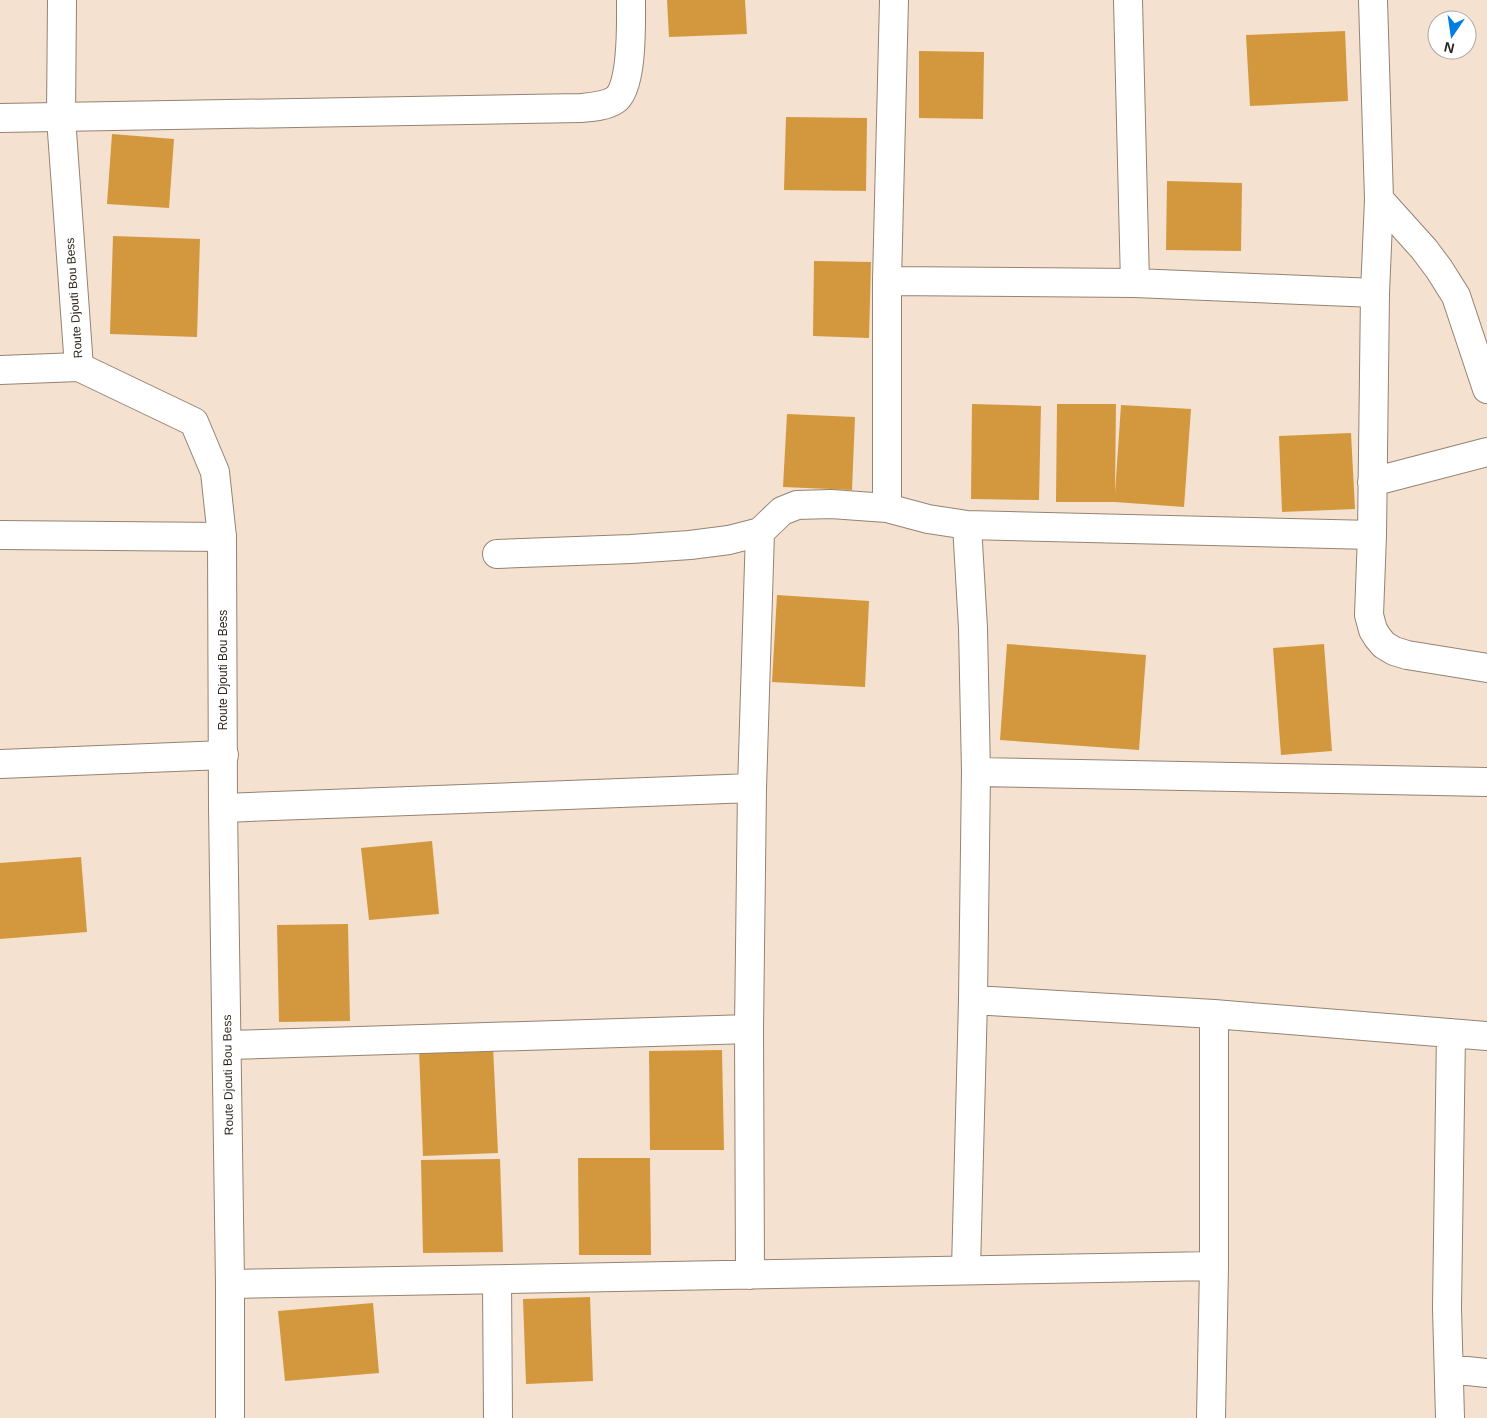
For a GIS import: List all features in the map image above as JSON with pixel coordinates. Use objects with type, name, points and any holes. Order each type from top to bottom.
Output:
[{"type":"street","name":"Route Djouti Bou Bess","points":[[62,0],[61,118],[78,367],[194,422],[215,472],[222,537],[230,1418]]},
{"type":"street","points":[[0,118],[581,108],[599,106],[615,100],[624,91],[628,72],[631,0]]},
{"type":"street","points":[[887,508],[886,281],[894,0]]},
{"type":"street","points":[[1128,0],[1135,283]]},
{"type":"street","points":[[1373,0],[1379,199],[1375,293],[1369,616],[1373,630],[1378,638],[1384,645],[1394,651],[1407,655],[1487,668]]},
{"type":"street","points":[[1379,199],[1424,248],[1456,296],[1487,389]]},
{"type":"street","points":[[886,281],[1135,283],[1375,293]]},
{"type":"street","points":[[0,370],[78,367]]},
{"type":"street","points":[[1372,482],[1487,452]]},
{"type":"street","points":[[497,554],[690,545],[729,540],[760,532],[782,511],[797,505],[831,504],[887,508],[928,519],[967,525],[1372,535]]},
{"type":"street","points":[[966,1270],[973,1000],[976,772],[973,628],[967,525]]},
{"type":"street","points":[[750,1275],[749,1029],[752,788],[760,532]]},
{"type":"street","points":[[0,536],[222,537]]},
{"type":"street","points":[[0,764],[224,755]]},
{"type":"street","points":[[976,772],[1487,782]]},
{"type":"street","points":[[223,808],[752,788]]},
{"type":"street","points":[[973,1000],[1214,1014],[1487,1036]]},
{"type":"street","points":[[1211,1418],[1214,1266],[1214,1014]]},
{"type":"street","points":[[228,1045],[749,1029]]},
{"type":"street","points":[[1450,1418],[1447,1308],[1451,1033]]},
{"type":"street","points":[[230,1284],[1214,1266]]},
{"type":"street","points":[[497,1280],[498,1418]]},
{"type":"street","points":[[1449,1369],[1487,1373]]},
{"type":"building","points":[[667,0],[745,0],[747,34],[669,37]]},
{"type":"building","points":[[1345,31],[1348,101],[1250,106],[1246,35]]},
{"type":"building","points":[[919,51],[984,52],[983,119],[919,118]]},
{"type":"building","points":[[786,117],[867,118],[866,191],[784,190]]},
{"type":"building","points":[[112,134],[174,139],[169,208],[107,204]]},
{"type":"building","points":[[1167,181],[1242,183],[1241,251],[1166,250]]},
{"type":"building","points":[[113,236],[200,239],[197,337],[110,334]]},
{"type":"building","points":[[814,261],[871,262],[869,338],[813,336]]},
{"type":"building","points":[[972,404],[1041,406],[1039,500],[971,499]]},
{"type":"building","points":[[1057,404],[1116,404],[1115,493],[1121,405],[1191,409],[1184,507],[1115,502],[1056,502]]},
{"type":"building","points":[[787,414],[855,417],[852,490],[783,487]]},
{"type":"building","points":[[1351,433],[1355,509],[1282,512],[1279,436]]},
{"type":"building","points":[[777,595],[869,601],[865,687],[772,682]]},
{"type":"building","points":[[1007,644],[1146,655],[1139,750],[1000,740]]},
{"type":"building","points":[[1324,644],[1332,751],[1281,755],[1273,648]]},
{"type":"building","points":[[432,841],[439,914],[369,920],[361,848]]},
{"type":"building","points":[[81,857],[87,932],[0,939],[0,863]]},
{"type":"building","points":[[348,924],[350,1021],[279,1022],[277,925]]},
{"type":"building","points":[[493,1046],[498,1153],[423,1156],[419,1049]]},
{"type":"building","points":[[722,1050],[724,1150],[650,1150],[649,1051]]},
{"type":"building","points":[[578,1158],[650,1158],[651,1255],[579,1255]]},
{"type":"building","points":[[500,1159],[503,1252],[423,1253],[421,1160]]},
{"type":"building","points":[[590,1297],[593,1381],[526,1384],[523,1299]]},
{"type":"building","points":[[373,1303],[379,1373],[285,1381],[278,1311]]}]
